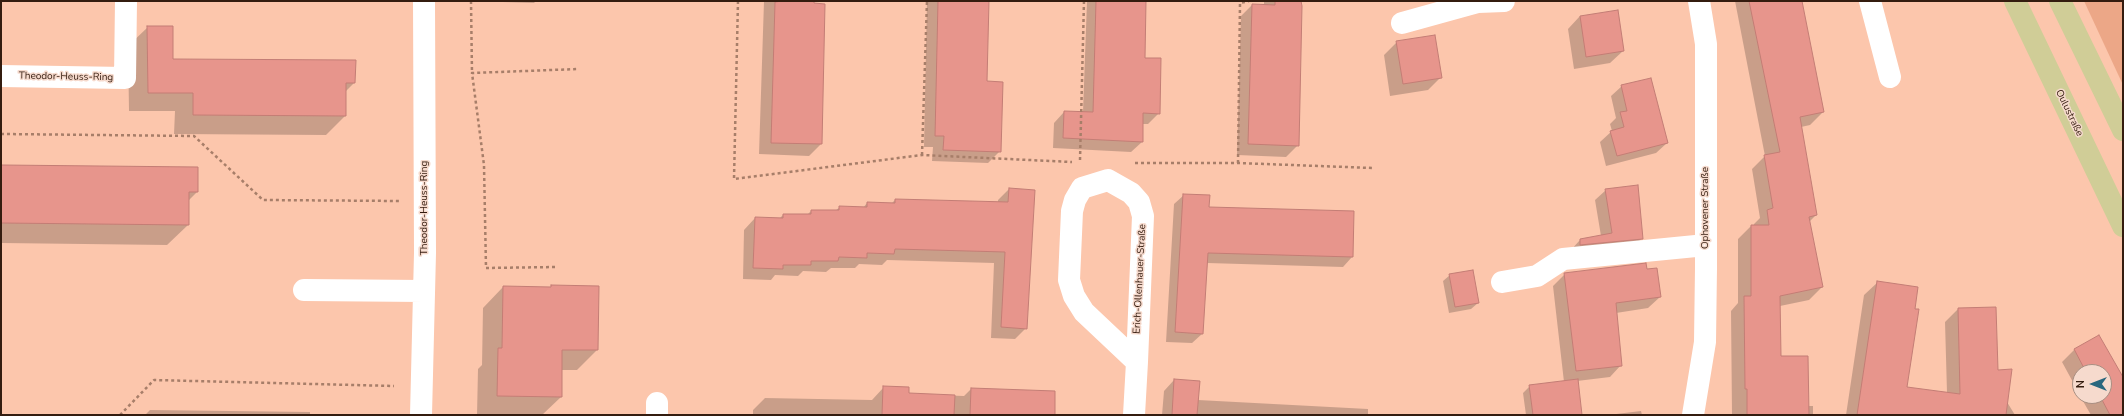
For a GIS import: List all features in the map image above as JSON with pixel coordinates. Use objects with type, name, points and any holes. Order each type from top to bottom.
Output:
[{"type":"main road","name":"Oulustraße","points":[[2015,1],[2123,226]]},
{"type":"main road","points":[[2060,1],[2123,130]]},
{"type":"street","name":"Theodor-Heuss-Ring","points":[[1,76],[125,78],[126,1]]},
{"type":"street","name":"Theodor-Heuss-Ring","points":[[421,415],[425,199],[424,1]]},
{"type":"street","points":[[1402,23],[1478,2],[1504,1]]},
{"type":"street","name":"Ophovener Straße","points":[[1693,415],[1705,342],[1706,44],[1699,1]]},
{"type":"street","points":[[1870,1],[1890,77]]},
{"type":"street","name":"Erich-Ollenhauer-Straße","points":[[1134,415],[1137,362],[1143,216],[1139,202],[1131,193],[1108,180],[1082,188],[1075,200],[1072,211],[1068,280],[1074,296],[1084,312],[1137,362]]},
{"type":"street","points":[[1502,282],[1537,276],[1563,259],[1706,244]]},
{"type":"street","points":[[304,290],[424,291]]},
{"type":"path","points":[[471,1],[472,73],[484,165],[486,268],[555,267]]},
{"type":"path","points":[[738,1],[734,179],[922,155],[1087,162]]},
{"type":"path","points":[[922,155],[927,1]]},
{"type":"path","points":[[1080,162],[1084,1]]},
{"type":"path","points":[[1238,163],[1240,3],[1249,1]]},
{"type":"path","points":[[472,73],[578,69]]},
{"type":"path","points":[[1,134],[194,136],[263,200],[425,199]]},
{"type":"path","points":[[1130,163],[1238,163],[1309,167],[1373,168]]},
{"type":"path","points":[[120,415],[154,380],[421,386]]},
{"type":"shaded area","points":[[2084,1],[2123,1],[2123,85]]},
{"type":"building","points":[[814,1],[814,3],[825,4],[822,144],[771,143],[775,2]]},
{"type":"building","points":[[938,1],[989,1],[987,81],[1003,82],[1001,152],[943,150],[944,136],[935,136]]},
{"type":"building","points":[[1096,1],[1146,1],[1145,58],[1161,58],[1160,114],[1143,113],[1143,142],[1063,138],[1064,111],[1093,112]]},
{"type":"building","points":[[1275,1],[1301,1],[1302,6],[1299,146],[1248,144],[1252,4],[1275,5]]},
{"type":"building","points":[[1749,1],[1802,1],[1824,112],[1800,117],[1817,215],[1809,217],[1823,287],[1780,296],[1781,356],[1808,356],[1809,415],[1747,415],[1747,389],[1745,389],[1744,296],[1751,296],[1751,225],[1769,225],[1767,210],[1773,208],[1764,155],[1780,152]]},
{"type":"building","points":[[1618,10],[1624,51],[1586,57],[1580,16]]},
{"type":"building","points":[[147,26],[173,26],[173,59],[356,60],[355,83],[346,83],[346,116],[193,115],[193,93],[148,93]]},
{"type":"building","points":[[1435,35],[1442,78],[1403,84],[1396,41]]},
{"type":"building","points":[[1651,78],[1668,143],[1617,156],[1610,131],[1624,127],[1620,112],[1627,111],[1621,85]]},
{"type":"building","points":[[1,165],[198,167],[198,192],[189,192],[189,225],[1,223]]},
{"type":"building","points":[[1638,185],[1643,239],[1580,245],[1580,239],[1612,233],[1605,189]]},
{"type":"building","points":[[1009,188],[1035,190],[1027,329],[1001,327],[1005,252],[895,249],[894,254],[867,253],[867,258],[839,257],[838,261],[811,261],[811,265],[783,265],[783,269],[753,268],[755,217],[783,218],[783,214],[811,214],[811,210],[839,210],[839,206],[867,207],[867,202],[895,203],[895,199],[1008,202]]},
{"type":"building","points":[[1183,194],[1210,195],[1209,207],[1354,211],[1353,257],[1208,253],[1203,334],[1175,332]]},
{"type":"building","points":[[1646,263],[1647,269],[1657,268],[1661,297],[1616,303],[1622,366],[1576,371],[1564,273]]},
{"type":"building","points":[[1473,270],[1479,303],[1455,307],[1449,274]]},
{"type":"building","points":[[1877,281],[1918,287],[1915,309],[1919,309],[1907,387],[1960,394],[1958,308],[1996,307],[1998,370],[2012,369],[2006,415],[1857,415]]},
{"type":"building","points":[[551,285],[599,286],[598,350],[562,350],[562,397],[497,396],[498,348],[502,348],[503,286],[551,287]]},
{"type":"building","points":[[2099,335],[2123,377],[2123,415],[2110,415],[2104,404],[2112,404],[2112,364],[2082,364],[2074,349]]},
{"type":"building","points":[[1174,379],[1200,381],[1197,415],[1172,415]]},
{"type":"building","points":[[1578,379],[1582,415],[1533,415],[1529,385]]},
{"type":"building","points":[[883,386],[909,387],[909,393],[955,395],[954,415],[882,415]]},
{"type":"building","points":[[971,388],[1055,391],[1055,415],[970,415]]}]
